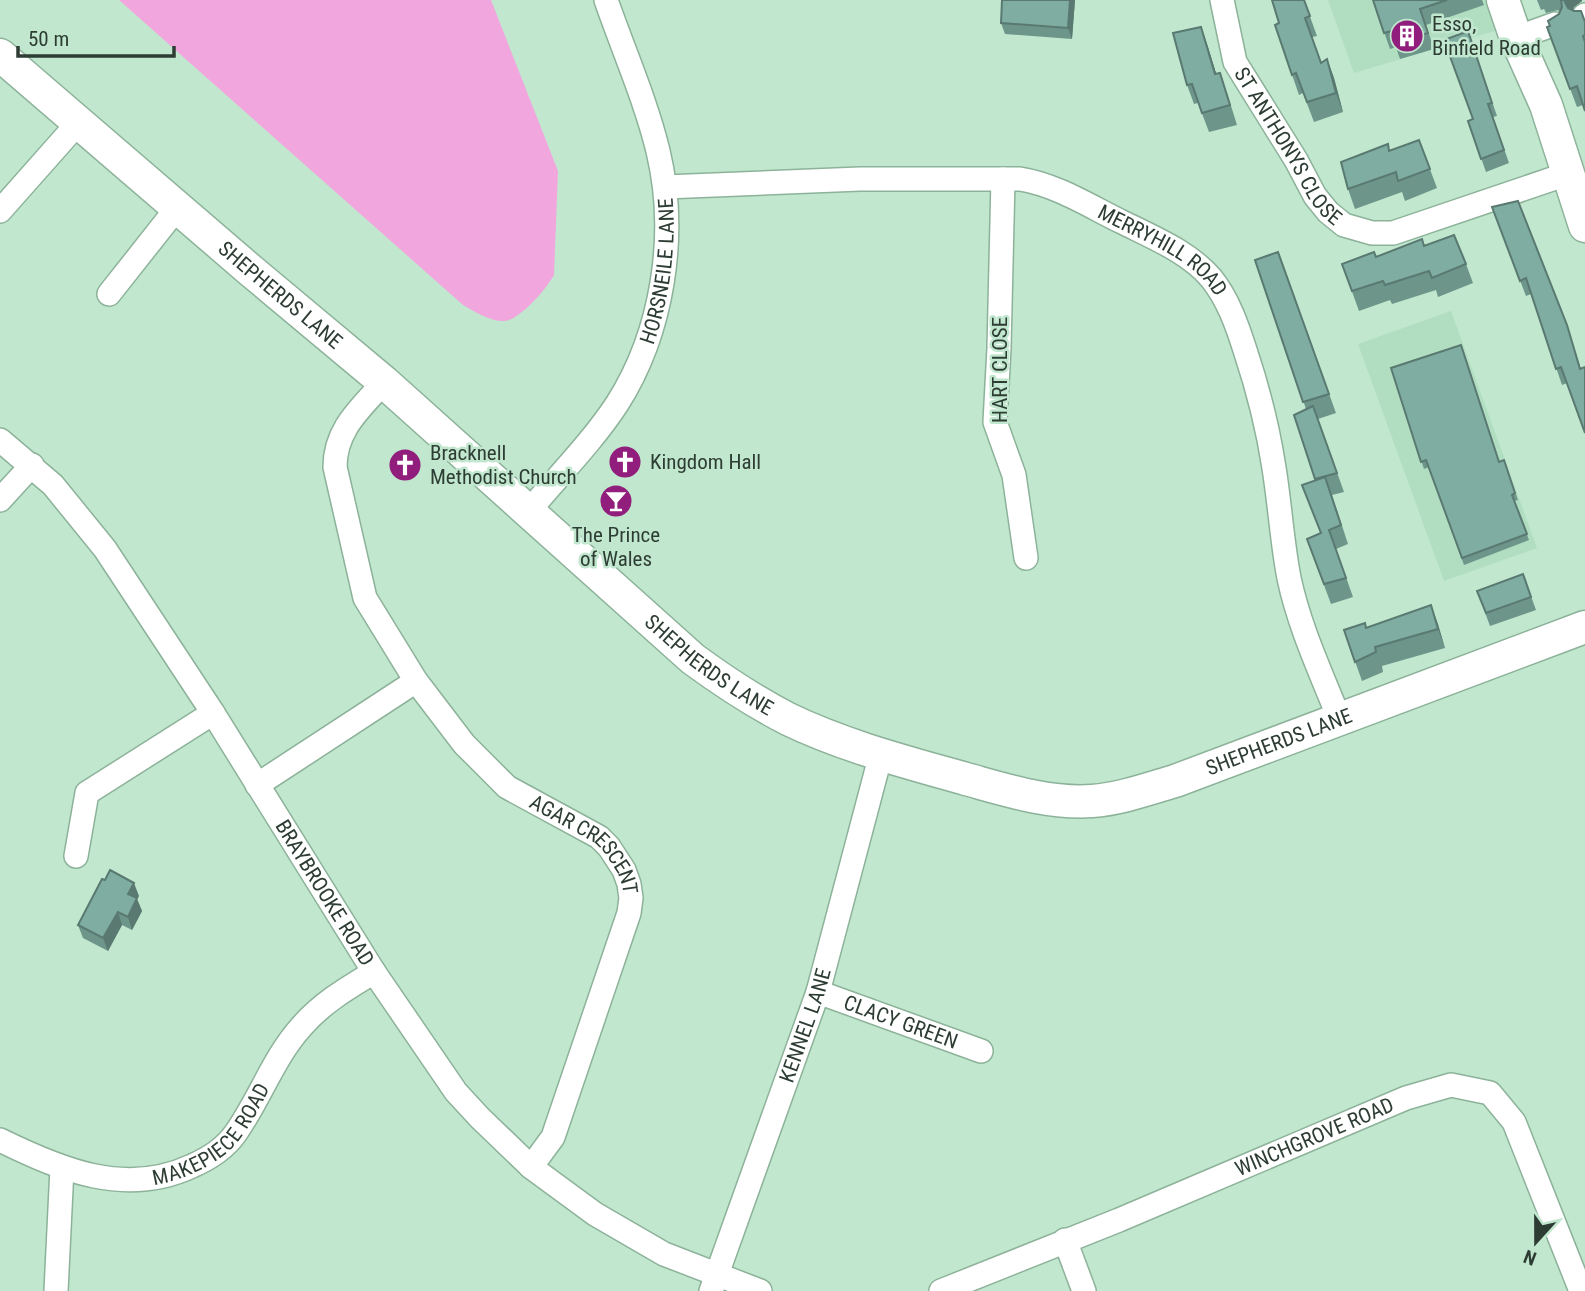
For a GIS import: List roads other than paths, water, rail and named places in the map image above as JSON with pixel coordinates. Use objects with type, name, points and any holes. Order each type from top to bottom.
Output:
[{"type":"street","name":"HORSNEILE LANE","points":[[529,511],[617,404],[642,351],[653,317],[664,266],[665,187],[658,150],[606,0]]},
{"type":"street","name":"ST ANTHONYS CLOSE","points":[[1222,0],[1235,62],[1296,160],[1315,197],[1344,225],[1372,233],[1393,233],[1567,174]]},
{"type":"street","points":[[1503,0],[1516,38],[1546,105],[1585,226]]},
{"type":"street","points":[[1516,38],[1555,24]]},
{"type":"street","name":"SHEPHERDS LANE","points":[[0,55],[384,382],[693,659],[788,719],[832,737],[1009,791],[1061,800],[1091,801],[1175,781],[1585,627]]},
{"type":"street","points":[[0,211],[78,123]]},
{"type":"street","name":"MERRYHILL ROAD","points":[[665,187],[860,179],[1003,179],[1038,182],[1084,202],[1187,257],[1211,278],[1236,323],[1260,400],[1275,470],[1281,534],[1290,583],[1303,625],[1339,718]]},
{"type":"street","name":"HART CLOSE","points":[[1003,179],[995,422],[1014,475],[1026,558]]},
{"type":"street","points":[[109,294],[177,208]]},
{"type":"street","name":"AGAR CRESCENT","points":[[384,382],[342,431],[335,454],[335,467],[365,598],[416,681],[464,744],[507,788],[598,837],[618,858],[629,884],[629,913],[553,1137],[531,1167]]},
{"type":"street","name":"BRAYBROOKE ROAD","points":[[0,440],[32,465],[67,501],[105,549],[213,713],[374,972],[456,1092],[531,1167],[595,1214],[714,1283]]},
{"type":"street","points":[[0,500],[32,465]]},
{"type":"street","points":[[257,785],[416,681]]},
{"type":"street","points":[[76,856],[87,793],[213,713]]},
{"type":"street","name":"KENNEL LANE","points":[[714,1283],[818,992],[881,754]]},
{"type":"street","name":"MAKEPIECE ROAD","points":[[0,1140],[62,1168],[100,1178],[140,1181],[180,1172],[200,1162],[233,1136],[272,1066],[301,1027],[324,1003],[374,972]]},
{"type":"street","name":"CLACY GREEN","points":[[818,992],[981,1051]]},
{"type":"street","name":"WINCHGROVE ROAD","points":[[941,1291],[1119,1220],[1406,1098],[1451,1085],[1490,1093],[1514,1122],[1581,1291]]},
{"type":"street","points":[[56,1291],[62,1168]]},
{"type":"street","points":[[1065,1240],[1084,1291]]},
{"type":"street","points":[[714,1283],[760,1291]]},
{"type":"place","name":"Esso, Binfield Road","points":[[1407,36]]},
{"type":"place","name":"Kingdom Hall","points":[[625,462]]},
{"type":"place","name":"Bracknell Methodist Church","points":[[405,465]]},
{"type":"place","name":"The Prince of Wales","points":[[616,501]]}]
